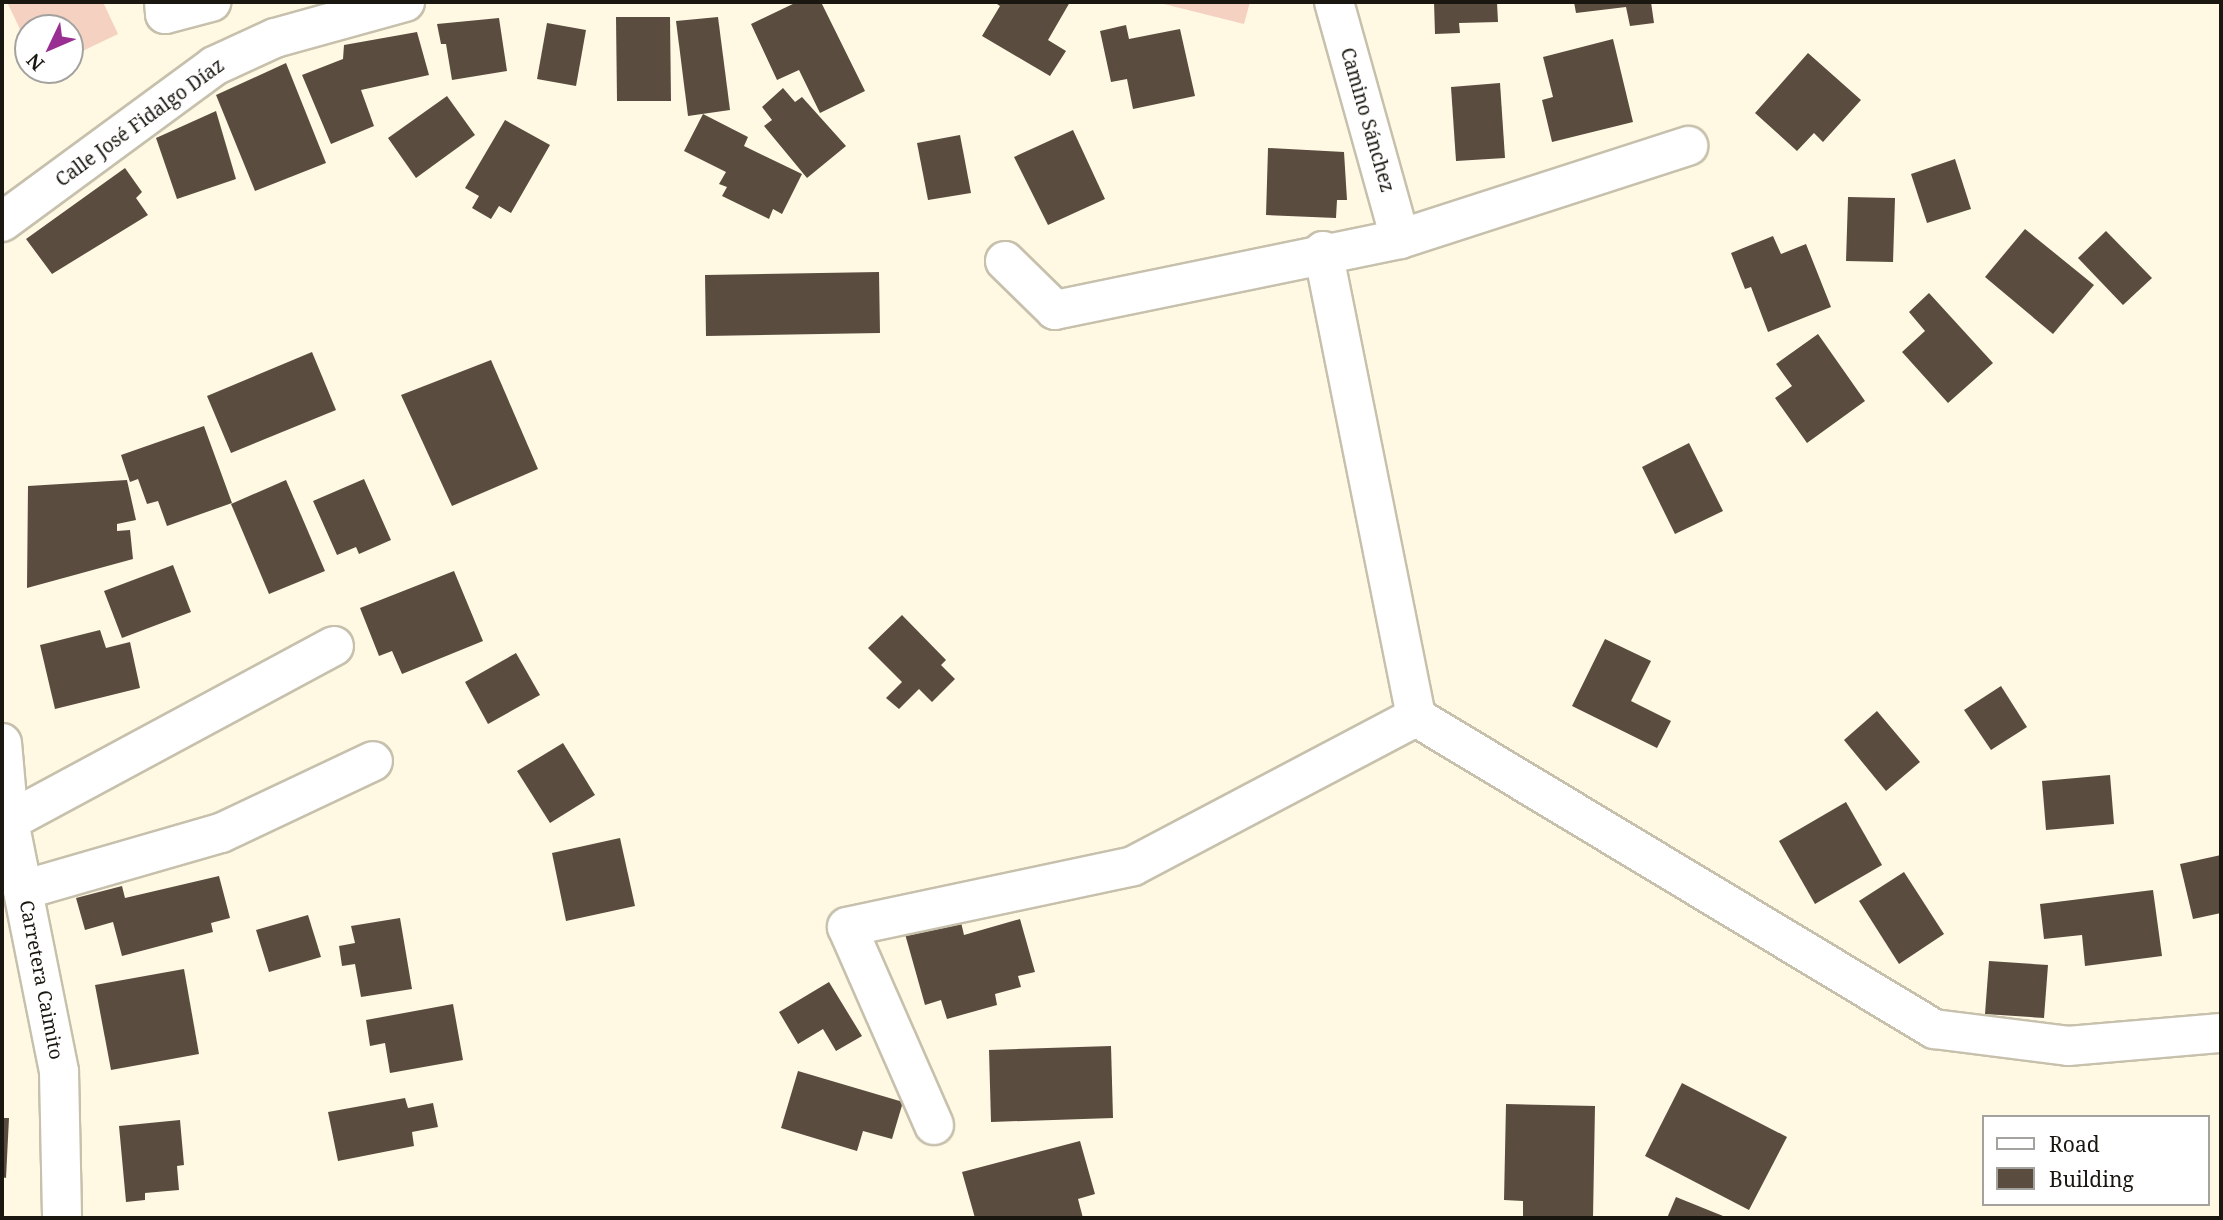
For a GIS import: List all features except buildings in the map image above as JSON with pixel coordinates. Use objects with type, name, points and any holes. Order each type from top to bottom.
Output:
[{"type":"street","points":[[164,2],[165,14],[211,2]]},
{"type":"street","name":"Calle José Fidalgo Díaz","points":[[2,222],[214,66],[275,38],[405,2]]},
{"type":"street","name":"Camino Sánchez","points":[[1334,2],[1400,239]]},
{"type":"street","points":[[1005,261],[1055,310],[1323,251],[1400,239],[1688,146]]},
{"type":"street","points":[[1323,251],[1416,717],[1934,1028],[2068,1046],[2221,1033]]},
{"type":"street","points":[[9,821],[334,646]]},
{"type":"street","points":[[934,1125],[847,926],[1133,866],[1416,717]]},
{"type":"street","name":"Carretera Caimito","points":[[2,743],[9,821],[59,1072],[62,1218]]},
{"type":"street","points":[[23,890],[221,833],[373,761]]},
{"type":"shaded area","points":[[7,2],[103,2],[118,34],[84,50],[84,14],[14,14],[14,17]]},
{"type":"shaded area","points":[[1156,2],[1250,2],[1244,24]]}]
